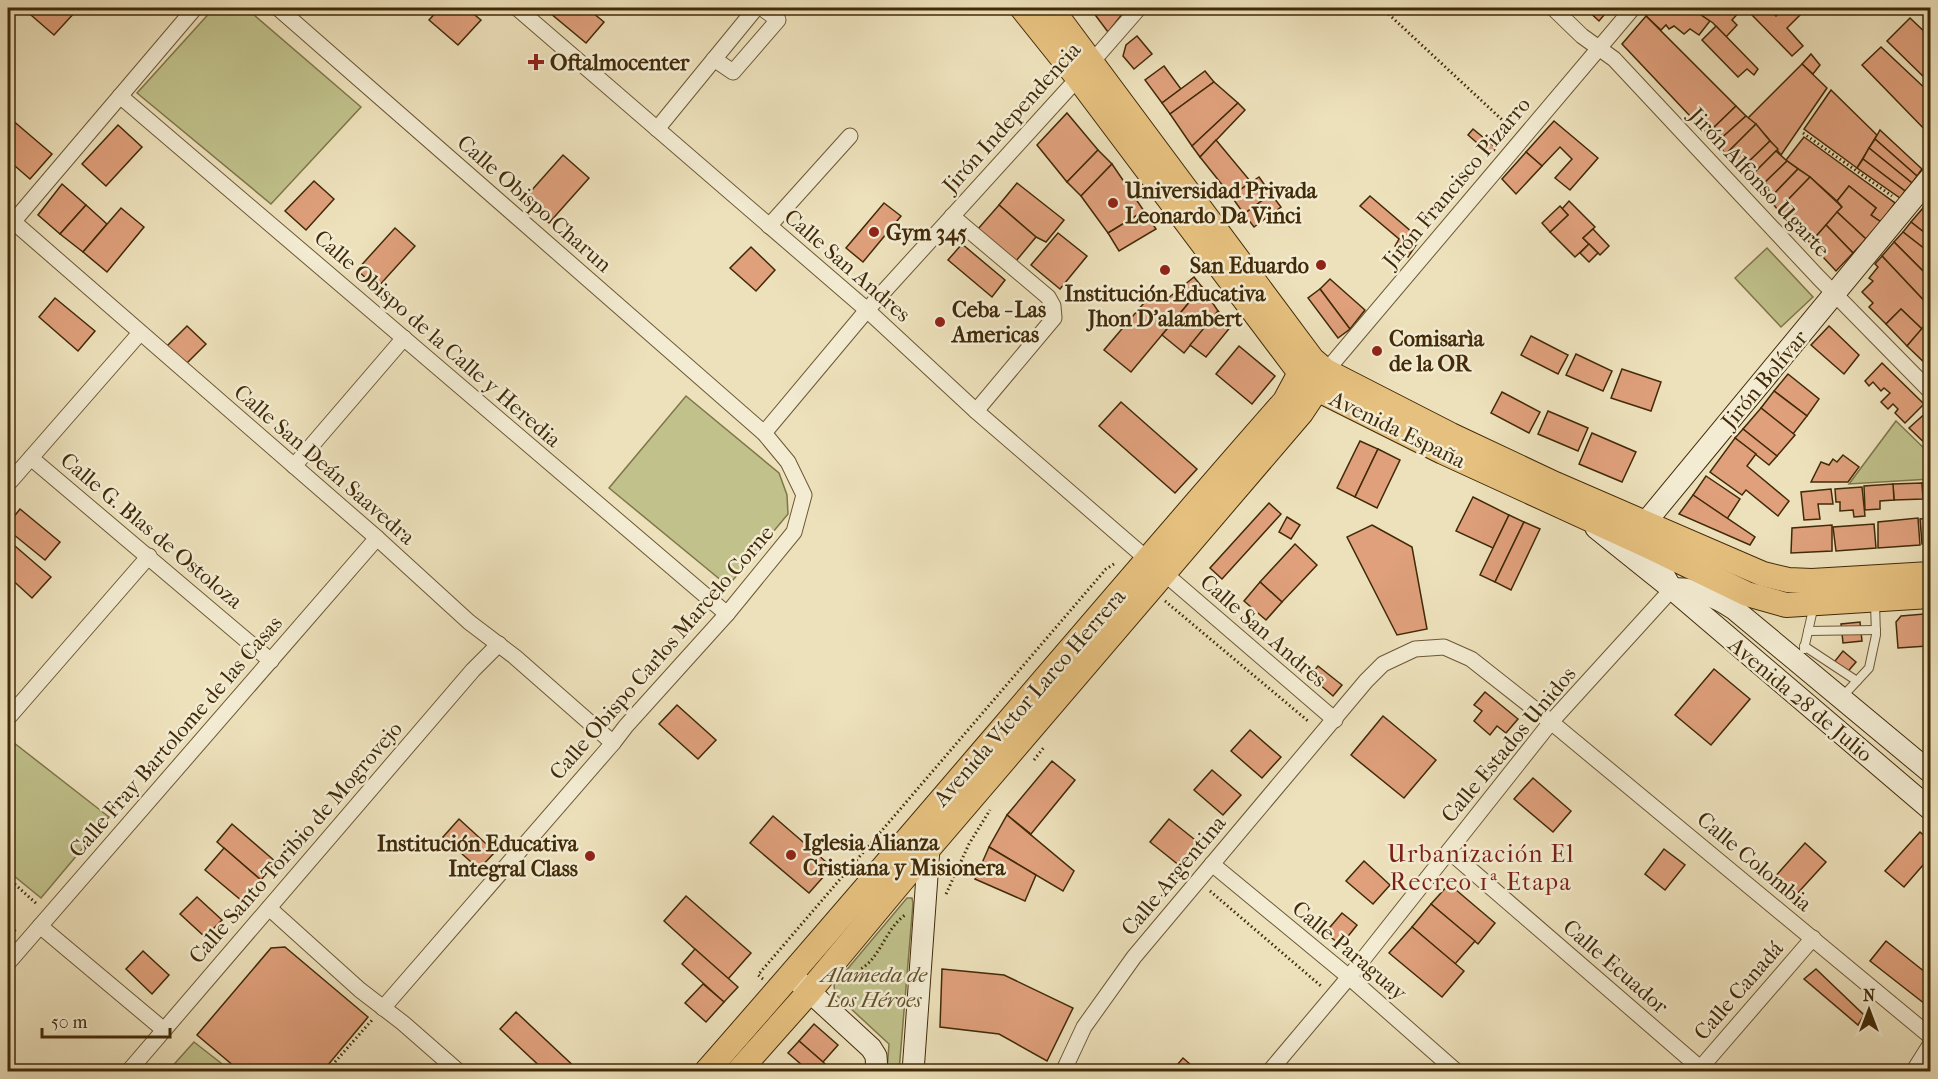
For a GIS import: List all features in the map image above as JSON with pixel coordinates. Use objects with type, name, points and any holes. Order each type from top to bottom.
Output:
[{"type":"main road","name":"Avenida España","points":[[1022,8],[1085,70],[1312,359],[1315,378]]},
{"type":"main road","name":"Avenida España","points":[[1051,8],[1085,70]]},
{"type":"main road","name":"Jirón Bolívar","points":[[1645,534],[1835,293],[1930,178]]},
{"type":"main road","name":"Avenida España","points":[[1315,378],[1443,452],[1579,514],[1763,574],[1776,578],[1812,581],[1930,573]]},
{"type":"main road","name":"Avenida España","points":[[1315,378],[1461,440],[1554,484],[1747,594],[1786,605],[1930,596]]},
{"type":"main road","name":"Avenida Víctor Larco Herrera","points":[[706,1071],[1155,566],[1285,401],[1315,378]]},
{"type":"main road","name":"Avenida 28 de Julio","points":[[1579,514],[1672,589],[1930,809]]},
{"type":"main road","points":[[1645,534],[1672,589]]},
{"type":"main road","name":"Avenida Víctor Larco Herrera","points":[[738,1071],[816,998],[929,848],[1159,602],[1155,566]]},
{"type":"main road","name":"Avenida 28 de Julio","points":[[1672,589],[1680,588],[1700,592],[1719,599],[1758,628],[1802,655],[1842,698],[1930,772]]},
{"type":"main road","points":[[1758,628],[1768,612],[1786,605]]},
{"type":"main road","points":[[1822,718],[1842,698]]},
{"type":"main road","points":[[913,1071],[929,848]]},
{"type":"main road","points":[[784,983],[816,998],[871,1048],[876,1056],[877,1071]]},
{"type":"street","points":[[9,222],[195,8]]},
{"type":"street","name":"Calle Obispo Charun","points":[[278,8],[764,433]]},
{"type":"street","name":"Calle San Andres","points":[[518,8],[867,310],[976,411],[1335,720]]},
{"type":"street","points":[[657,129],[756,8]]},
{"type":"street","points":[[714,59],[733,72],[778,20],[762,8]]},
{"type":"street","name":"Jirón Independencia","points":[[867,310],[1139,8]]},
{"type":"street","name":"Jirón Alfonso Ugarte","points":[[1553,8],[1582,36],[1614,59],[1818,278],[1930,391]]},
{"type":"street","name":"Jirón Francisco Pizarro","points":[[1315,378],[1633,8]]},
{"type":"street","name":"Calle Obispo de la Calle y Heredia","points":[[120,96],[727,614]]},
{"type":"street","points":[[770,226],[850,136]]},
{"type":"street","points":[[952,216],[1048,297],[1053,306],[1054,318],[976,411]]},
{"type":"street","name":"Calle San Deán Saavedra","points":[[9,222],[377,538],[469,622],[499,644],[613,743]]},
{"type":"street","points":[[764,433],[867,310]]},
{"type":"street","points":[[8,484],[140,333]]},
{"type":"street","points":[[294,466],[404,338]]},
{"type":"street","name":"Calle Obispo Carlos Marcelo Corne","points":[[383,1008],[634,717],[727,614],[794,532],[804,495],[788,462],[764,433]]},
{"type":"street","name":"Calle G. Blas de Ostoloza","points":[[31,458],[271,661]]},
{"type":"street","name":"Calle Fray Bartolome de las Casas","points":[[8,963],[377,538]]},
{"type":"street","points":[[8,718],[148,556]]},
{"type":"street","name":"Calle Estados Unidos","points":[[1269,1071],[1349,977],[1551,722],[1672,589]]},
{"type":"street","name":"Calle Santo Toribio de Mogrovejo","points":[[128,1071],[473,670],[499,644]]},
{"type":"street","name":"Calle Argentina","points":[[1063,1071],[1084,1028],[1128,966],[1366,681],[1383,664],[1415,649],[1444,647],[1471,659],[1551,722]]},
{"type":"street","name":"Calle Colombia","points":[[1551,722],[1930,1036]]},
{"type":"street","name":"Calle Ecuador","points":[[1449,851],[1698,1070]]},
{"type":"street","name":"Calle Paraguay","points":[[1212,864],[1349,977],[1456,1071]]},
{"type":"street","points":[[269,908],[360,990],[459,1071]]},
{"type":"street","points":[[45,920],[164,1030]]},
{"type":"street","name":"Calle Canadá","points":[[1698,1070],[1813,938]]},
{"type":"street","points":[[1913,1071],[1930,1045]]},
{"type":"lane","points":[[1842,698],[1869,668],[1876,630],[1875,599]]},
{"type":"lane","points":[[1814,604],[1802,655],[1857,681]]},
{"type":"lane","points":[[1808,631],[1876,630]]},
{"type":"path","points":[[1382,8],[1513,130]]},
{"type":"path","points":[[1803,133],[1906,207]]},
{"type":"path","points":[[784,983],[758,975],[1098,578],[1114,564]]},
{"type":"path","points":[[1159,602],[1308,721]]},
{"type":"path","points":[[1034,760],[1048,742]]},
{"type":"path","points":[[816,998],[868,964],[899,919],[925,907],[941,907],[969,844],[997,803]]},
{"type":"path","points":[[8,878],[45,920]]},
{"type":"path","points":[[1194,885],[1209,890],[1333,996]]},
{"type":"path","points":[[326,1071],[383,1008]]},
{"type":"green space","points":[[214,8],[246,8],[361,107],[271,204],[137,93]]},
{"type":"green space","points":[[1767,248],[1813,297],[1781,327],[1735,278]]},
{"type":"green space","points":[[686,396],[779,473],[787,495],[788,514],[728,586],[609,488]]},
{"type":"green space","points":[[1896,421],[1930,454],[1930,479],[1849,484]]},
{"type":"green space","points":[[9,739],[109,817],[41,898],[8,871]]},
{"type":"green space","name":"Alameda de Los Héroes","points":[[907,898],[912,898],[913,903],[899,1071],[887,1071],[889,1044],[835,994],[834,985]]},
{"type":"green space","points":[[194,1042],[231,1071],[168,1071]]},
{"type":"building","points":[[25,8],[73,8],[76,11],[54,35]]},
{"type":"building","points":[[440,8],[466,8],[481,20],[458,45],[429,20]]},
{"type":"building","points":[[544,8],[587,8],[604,22],[586,43]]},
{"type":"building","points":[[1090,8],[1127,8],[1108,32]]},
{"type":"building","points":[[1585,8],[1610,8],[1599,21]]},
{"type":"building","points":[[1654,8],[1691,8],[1710,21],[1699,35],[1690,29],[1684,34],[1674,26],[1669,29],[1666,25],[1661,30],[1646,16]]},
{"type":"building","points":[[1691,8],[1743,8],[1732,20],[1737,25],[1726,37],[1713,23]]},
{"type":"building","points":[[1752,8],[1768,8],[1776,16],[1784,8],[1800,8],[1804,11],[1787,28],[1803,46],[1792,56],[1752,15],[1756,11]]},
{"type":"building","points":[[1646,16],[1736,106],[1707,134],[1622,44]]},
{"type":"building","points":[[1910,18],[1930,37],[1930,83],[1887,41]]},
{"type":"building","points":[[1716,26],[1758,69],[1754,75],[1747,69],[1738,77],[1702,40]]},
{"type":"building","points":[[1137,36],[1152,54],[1134,69],[1123,56],[1126,45]]},
{"type":"building","points":[[1881,47],[1930,93],[1930,135],[1862,65]]},
{"type":"building","points":[[1811,54],[1820,65],[1813,74],[1802,64]]},
{"type":"building","points":[[1802,64],[1827,88],[1781,155],[1748,118]]},
{"type":"building","points":[[1164,66],[1181,89],[1162,103],[1145,80]]},
{"type":"building","points":[[1205,71],[1214,82],[1170,114],[1162,103]]},
{"type":"building","points":[[1214,82],[1238,103],[1192,146],[1170,114]]},
{"type":"building","points":[[1831,90],[1877,135],[1857,168],[1804,129]]},
{"type":"building","points":[[1238,103],[1245,110],[1200,157],[1192,146]]},
{"type":"building","points":[[1736,106],[1746,116],[1716,143],[1707,134]]},
{"type":"building","points":[[1067,113],[1098,150],[1067,182],[1037,145]]},
{"type":"building","points":[[1746,116],[1756,124],[1726,154],[1716,143]]},
{"type":"building","points":[[11,119],[52,154],[30,179],[8,160],[8,123]]},
{"type":"building","points":[[1554,121],[1598,158],[1570,190],[1555,178],[1572,159],[1560,147],[1542,166],[1526,152]]},
{"type":"building","points":[[1756,124],[1770,141],[1740,170],[1726,154]]},
{"type":"building","points":[[118,125],[142,147],[106,186],[82,164]]},
{"type":"building","points":[[1473,129],[1496,148],[1491,155],[1468,135]]},
{"type":"building","points":[[1880,130],[1922,169],[1917,176],[1875,139]]},
{"type":"building","points":[[1804,137],[1895,203],[1881,222],[1871,215],[1876,208],[1849,186],[1837,201],[1786,160]]},
{"type":"building","points":[[1875,139],[1917,176],[1912,183],[1869,148]]},
{"type":"building","points":[[1216,140],[1251,182],[1231,196],[1200,157]]},
{"type":"building","points":[[1770,141],[1778,149],[1749,178],[1740,170]]},
{"type":"building","points":[[1869,148],[1912,183],[1905,191],[1863,159]]},
{"type":"building","points":[[1098,150],[1112,164],[1081,196],[1067,182]]},
{"type":"building","points":[[1776,151],[1787,161],[1758,189],[1749,178]]},
{"type":"building","points":[[1526,152],[1542,166],[1516,194],[1502,179]]},
{"type":"building","points":[[563,155],[589,178],[549,223],[523,200]]},
{"type":"building","points":[[1863,159],[1905,191],[1900,198],[1857,168]]},
{"type":"building","points":[[1787,161],[1798,169],[1769,199],[1758,189]]},
{"type":"building","name":"Universidad Privada Leonardo Da Vinci","points":[[1112,164],[1144,211],[1108,233],[1081,196]]},
{"type":"building","points":[[1798,169],[1810,177],[1778,210],[1769,199]]},
{"type":"building","points":[[1259,177],[1271,194],[1244,214],[1231,196]]},
{"type":"building","points":[[1810,177],[1842,207],[1810,243],[1778,210]]},
{"type":"building","points":[[314,181],[334,199],[306,230],[285,211]]},
{"type":"building","points":[[1017,183],[1064,220],[1046,242],[1036,237],[999,205]]},
{"type":"building","points":[[62,184],[86,205],[60,234],[38,215]]},
{"type":"building","points":[[1849,186],[1876,208],[1871,215],[1881,222],[1866,239],[1837,212],[1842,207],[1837,201]]},
{"type":"building","points":[[1271,194],[1281,207],[1254,227],[1244,214]]},
{"type":"building","points":[[1370,196],[1420,239],[1408,257],[1395,246],[1399,239],[1360,206]]},
{"type":"building","points":[[1569,201],[1595,227],[1583,238],[1589,244],[1575,257],[1550,232],[1568,215],[1562,209]]},
{"type":"building","points":[[1930,201],[1930,214],[1923,208]]},
{"type":"building","name":"Gym 345","points":[[884,203],[901,216],[863,262],[846,248]]},
{"type":"building","points":[[86,205],[107,224],[83,252],[60,234]]},
{"type":"building","points":[[999,205],[1036,237],[1016,261],[978,229]]},
{"type":"building","points":[[1560,206],[1568,215],[1550,232],[1542,223]]},
{"type":"building","points":[[121,208],[144,227],[107,272],[83,252]]},
{"type":"building","points":[[1923,208],[1930,213],[1930,237],[1911,222]]},
{"type":"building","points":[[1144,211],[1156,229],[1119,251],[1108,233]]},
{"type":"building","points":[[1837,212],[1866,239],[1853,253],[1826,225]]},
{"type":"building","points":[[1911,222],[1930,237],[1930,253],[1903,232]]},
{"type":"building","points":[[1826,225],[1853,253],[1836,271],[1810,243]]},
{"type":"building","points":[[395,228],[415,246],[377,288],[357,270]]},
{"type":"building","points":[[1593,229],[1609,246],[1600,255],[1583,238]]},
{"type":"building","points":[[1903,232],[1930,253],[1930,278],[1894,242]]},
{"type":"building","points":[[1058,233],[1087,256],[1060,289],[1031,265]]},
{"type":"building","points":[[1894,242],[1930,278],[1930,307],[1882,256]]},
{"type":"building","points":[[962,244],[1005,280],[992,297],[948,260]]},
{"type":"building","points":[[1589,244],[1598,253],[1589,262],[1580,253]]},
{"type":"building","points":[[751,247],[775,270],[756,291],[730,268]]},
{"type":"building","points":[[1882,256],[1930,307],[1930,319],[1922,329],[1901,309],[1886,324],[1869,307],[1873,303],[1862,292],[1873,281],[1869,278],[1878,267],[1875,264]]},
{"type":"building","points":[[1194,277],[1202,287],[1131,372],[1104,350],[1155,290],[1167,299]]},
{"type":"building","points":[[1330,279],[1365,310],[1350,329],[1320,289]]},
{"type":"building","points":[[1202,287],[1218,311],[1184,353],[1162,335]]},
{"type":"building","points":[[1320,289],[1350,329],[1338,338],[1308,298]]},
{"type":"building","points":[[55,298],[95,331],[78,351],[39,317]]},
{"type":"building","points":[[1901,309],[1922,329],[1907,346],[1886,324]]},
{"type":"building","points":[[1218,311],[1232,325],[1206,357],[1190,345]]},
{"type":"building","points":[[1930,319],[1930,341],[1927,346],[1930,350],[1929,367],[1907,346]]},
{"type":"building","points":[[187,326],[206,344],[186,364],[167,346]]},
{"type":"building","points":[[1829,326],[1859,355],[1844,374],[1811,345]]},
{"type":"building","points":[[1531,336],[1568,355],[1558,374],[1521,355]]},
{"type":"building","points":[[1239,346],[1275,376],[1252,404],[1216,374]]},
{"type":"building","points":[[1576,354],[1612,371],[1603,391],[1566,375]]},
{"type":"building","points":[[1882,363],[1924,404],[1905,423],[1895,413],[1898,409],[1893,404],[1888,409],[1881,402],[1890,393],[1884,388],[1881,391],[1873,382],[1869,386],[1865,381]]},
{"type":"building","points":[[1622,369],[1661,382],[1651,411],[1611,398]]},
{"type":"building","points":[[1788,374],[1819,399],[1807,416],[1774,391]]},
{"type":"building","points":[[1774,391],[1807,416],[1793,434],[1761,408]]},
{"type":"building","points":[[1502,392],[1540,412],[1529,433],[1491,413]]},
{"type":"building","points":[[1121,402],[1197,469],[1175,493],[1099,426]]},
{"type":"building","points":[[1761,408],[1795,435],[1777,456],[1743,429]]},
{"type":"building","points":[[1929,410],[1930,412],[1930,448],[1909,428]]},
{"type":"building","points":[[1548,411],[1588,428],[1578,451],[1538,434]]},
{"type":"building","points":[[1743,429],[1777,456],[1769,465],[1735,438]]},
{"type":"building","points":[[1592,433],[1636,452],[1622,482],[1579,464]]},
{"type":"building","points":[[1735,438],[1756,454],[1747,466],[1789,501],[1778,516],[1746,490],[1742,495],[1710,472]]},
{"type":"building","points":[[1360,441],[1378,449],[1355,497],[1337,488]]},
{"type":"building","points":[[1378,449],[1400,460],[1377,508],[1355,497]]},
{"type":"building","points":[[1843,455],[1859,467],[1848,482],[1811,482],[1821,462],[1829,465],[1833,459],[1837,462]]},
{"type":"building","points":[[1706,476],[1740,499],[1727,519],[1693,495]]},
{"type":"building","points":[[1930,482],[1930,513],[1925,513],[1922,483]]},
{"type":"building","points":[[1922,483],[1923,499],[1894,500],[1893,484]]},
{"type":"building","points":[[1893,484],[1894,500],[1880,501],[1880,509],[1865,510],[1864,486]]},
{"type":"building","points":[[1862,487],[1865,516],[1854,517],[1853,510],[1840,511],[1840,502],[1836,502],[1835,489]]},
{"type":"building","points":[[1831,489],[1833,504],[1818,504],[1820,519],[1804,520],[1801,492]]},
{"type":"building","points":[[1693,495],[1755,537],[1750,545],[1679,514]]},
{"type":"building","points":[[1473,497],[1509,515],[1493,548],[1456,531]]},
{"type":"building","points":[[1269,503],[1281,514],[1222,579],[1210,568]]},
{"type":"building","points":[[20,509],[60,542],[45,560],[8,530],[8,524]]},
{"type":"building","points":[[1509,515],[1524,522],[1495,582],[1480,575]]},
{"type":"building","points":[[1287,517],[1300,525],[1291,539],[1279,532]]},
{"type":"building","points":[[1918,518],[1920,545],[1878,548],[1878,522]]},
{"type":"building","points":[[1930,518],[1930,544],[1922,544],[1920,519]]},
{"type":"building","points":[[1524,522],[1540,529],[1511,590],[1495,582]]},
{"type":"building","points":[[1874,524],[1876,548],[1836,551],[1833,527]]},
{"type":"building","points":[[1372,525],[1412,547],[1427,629],[1397,635],[1347,537]]},
{"type":"building","points":[[1832,525],[1832,551],[1791,553],[1792,528]]},
{"type":"building","points":[[8,540],[51,577],[32,598],[8,576]]},
{"type":"building","points":[[1295,544],[1317,565],[1282,602],[1260,582]]},
{"type":"building","points":[[1260,582],[1282,602],[1266,620],[1244,601]]},
{"type":"building","points":[[1924,614],[1930,614],[1930,650],[1927,646]]},
{"type":"building","points":[[1924,614],[1927,646],[1898,648],[1896,622],[1901,616]]},
{"type":"building","points":[[1860,622],[1862,641],[1843,643],[1841,624]]},
{"type":"building","points":[[1843,651],[1856,662],[1844,676],[1831,666]]},
{"type":"building","points":[[1318,666],[1342,685],[1333,696],[1310,676]]},
{"type":"building","points":[[1714,669],[1750,699],[1711,745],[1675,715]]},
{"type":"building","points":[[1485,692],[1518,719],[1506,733],[1497,726],[1490,735],[1474,721],[1482,711],[1474,705]]},
{"type":"building","points":[[677,705],[716,740],[698,759],[659,724]]},
{"type":"building","points":[[1383,716],[1436,760],[1404,798],[1351,755]]},
{"type":"building","points":[[1250,730],[1281,757],[1262,778],[1231,751]]},
{"type":"building","points":[[1052,761],[1075,780],[1031,834],[1007,815]]},
{"type":"building","points":[[1212,770],[1241,795],[1223,815],[1194,790]]},
{"type":"building","points":[[1533,778],[1571,811],[1553,832],[1514,799]]},
{"type":"building","points":[[1007,815],[1074,871],[1063,891],[989,847]]},
{"type":"building","name":"Iglesia Alianza Cristiana y Misionera","points":[[773,816],[832,867],[809,893],[750,843]]},
{"type":"building","points":[[459,819],[495,852],[479,869],[443,837]]},
{"type":"building","points":[[1169,819],[1199,843],[1180,866],[1150,842]]},
{"type":"building","points":[[232,824],[276,862],[261,880],[217,842]]},
{"type":"building","points":[[1920,832],[1930,841],[1930,857],[1904,887],[1885,871]]},
{"type":"building","points":[[1805,843],[1826,862],[1795,896],[1774,878]]},
{"type":"building","points":[[989,847],[1036,875],[1025,901],[975,879]]},
{"type":"building","points":[[224,848],[261,880],[242,901],[205,870]]},
{"type":"building","points":[[1664,849],[1685,865],[1665,890],[1645,874]]},
{"type":"building","points":[[1364,861],[1390,885],[1373,904],[1346,881]]},
{"type":"building","points":[[1449,884],[1495,923],[1478,944],[1431,904]]},
{"type":"building","points":[[686,896],[751,953],[728,979],[664,921]]},
{"type":"building","points":[[197,897],[222,920],[205,937],[180,914]]},
{"type":"building","points":[[1431,904],[1475,941],[1455,964],[1412,927]]},
{"type":"building","points":[[1342,913],[1357,925],[1341,945],[1325,933]]},
{"type":"building","points":[[1412,927],[1464,971],[1442,997],[1389,953]]},
{"type":"building","points":[[1886,941],[1930,976],[1930,997],[1925,1004],[1870,961]]},
{"type":"building","points":[[285,947],[368,1017],[322,1072],[241,1072],[197,1035],[271,948]]},
{"type":"building","points":[[695,949],[738,987],[724,1002],[682,964]]},
{"type":"building","points":[[143,951],[169,975],[152,994],[126,969]]},
{"type":"building","points":[[942,969],[1004,975],[1073,1008],[1047,1061],[999,1034],[940,1027]]},
{"type":"building","points":[[1816,969],[1864,1015],[1858,1025],[1804,979]]},
{"type":"building","points":[[703,984],[724,1002],[706,1022],[685,1003]]},
{"type":"building","points":[[516,1012],[580,1072],[546,1072],[500,1029]]},
{"type":"building","points":[[814,1024],[838,1045],[823,1062],[799,1041]]},
{"type":"building","points":[[799,1041],[834,1072],[810,1072],[788,1053]]},
{"type":"building","points":[[1183,1058],[1199,1072],[1171,1072]]},
{"type":"place","name":"Oftalmocenter","points":[[536,62]]},
{"type":"place","name":"Universidad Privada Leonardo Da Vinci","points":[[1113,203]]},
{"type":"place","name":"Gym 345","points":[[874,232]]},
{"type":"place","name":"San Eduardo","points":[[1321,265]]},
{"type":"place","name":"Institución Educativa Jhon D'alambert","points":[[1165,270]]},
{"type":"place","name":"Ceba - Las Americas","points":[[940,322]]},
{"type":"place","name":"Comisarìa de la OR","points":[[1377,351]]},
{"type":"place","name":"Iglesia Alianza Cristiana y Misionera","points":[[791,855]]},
{"type":"place","name":"Institución Educativa Integral Class","points":[[590,856]]},
{"type":"district","name":"Urbanización El Recreo 1ª Etapa","points":[[1481,868]]}]
